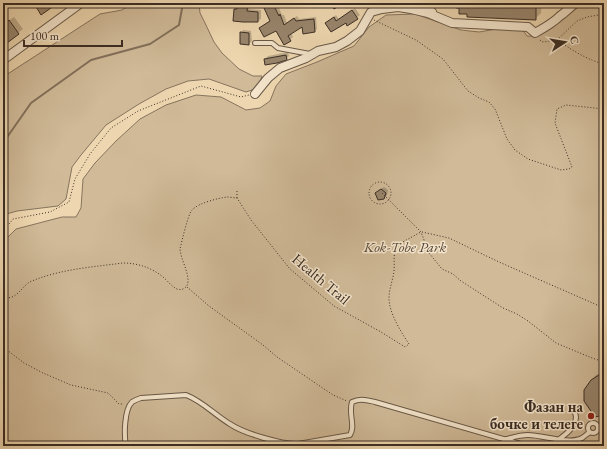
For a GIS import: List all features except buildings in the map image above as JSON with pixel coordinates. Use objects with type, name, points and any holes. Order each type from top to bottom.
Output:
[{"type":"street","points":[[3,60],[82,3]]},
{"type":"street","points":[[420,3],[436,17]]},
{"type":"street","points":[[255,94],[268,78],[280,68],[306,58],[318,51],[336,47],[360,31],[371,12],[398,7],[411,9],[452,23],[528,28],[535,33],[555,20],[571,4]]},
{"type":"lane","points":[[255,43],[272,43],[278,48],[312,54]]},
{"type":"lane","points":[[126,446],[125,426],[131,403],[136,399],[141,398],[186,395],[203,404],[231,425],[265,438],[293,444],[350,435],[353,430],[350,408],[352,402],[357,400],[366,400],[528,446]]},
{"type":"lane","points":[[558,440],[565,436],[572,428],[576,420],[576,416],[572,408]]},
{"type":"lane","points":[[506,440],[516,436],[529,435],[558,440],[575,440],[582,438],[590,432]]},
{"type":"lane","points":[[313,446],[315,441]]},
{"type":"path","points":[[535,33],[543,42],[557,40],[577,21],[587,17],[604,14]]},
{"type":"path","points":[[368,18],[416,40],[443,59],[468,91],[489,102],[495,109],[507,138],[515,150],[528,159],[561,170],[569,169],[572,167],[555,123],[557,109],[566,105],[604,109]]},
{"type":"path","points":[[557,40],[565,46],[604,64]]},
{"type":"path","points":[[3,229],[13,219],[50,212],[69,202],[75,178],[90,154],[111,128],[138,111],[202,86],[241,97],[255,94]]},
{"type":"path","points":[[377,182],[388,185],[391,188],[392,196],[390,200],[384,204],[376,204],[373,202],[369,195],[370,188],[373,184],[377,182]]},
{"type":"path","points":[[3,298],[14,296],[26,284],[48,276],[74,269],[124,263],[135,264],[147,268],[162,276],[181,290],[186,287],[188,281],[180,249],[189,214],[192,209],[201,204],[227,197],[237,198],[237,189]]},
{"type":"path","points":[[382,193],[421,232],[429,252],[442,269],[453,274],[502,308],[528,321],[556,342],[579,353],[604,362]]},
{"type":"path","name":"Health Trail","points":[[237,198],[251,220],[290,269],[334,306],[405,347],[410,344],[402,333],[390,304],[389,297],[394,272],[394,253],[399,244],[421,232]]},
{"type":"path","points":[[421,232],[449,238],[499,262],[604,308]]},
{"type":"path","points":[[186,287],[277,357],[332,395],[352,402]]},
{"type":"path","points":[[3,345],[24,363],[43,373],[71,385],[108,393],[119,404],[131,403]]},
{"type":"green space","points":[[133,3],[199,3],[200,13],[214,42],[222,53],[239,69],[253,76],[262,76],[259,84],[255,89],[246,92],[209,79],[188,81],[166,89],[106,125],[72,167],[66,199],[58,206],[17,211],[3,215],[3,77],[100,14],[122,10]]},
{"type":"green space","name":"Kok-Tobe Park","points":[[582,3],[604,3],[604,446],[3,446],[3,242],[16,229],[62,217],[76,217],[81,208],[83,179],[95,163],[140,119],[166,105],[196,95],[221,97],[246,110],[260,108],[270,101],[276,86],[286,74],[354,46],[369,27],[386,15],[415,14],[461,30],[479,32],[508,27],[523,30],[527,36],[534,36],[541,34],[555,26],[577,5]]},
{"type":"waterway","points":[[3,143],[31,103],[91,60],[150,44],[179,25],[183,3]]},
{"type":"place","name":"Фазан на бочке и телеге","points":[[591,416]]}]
